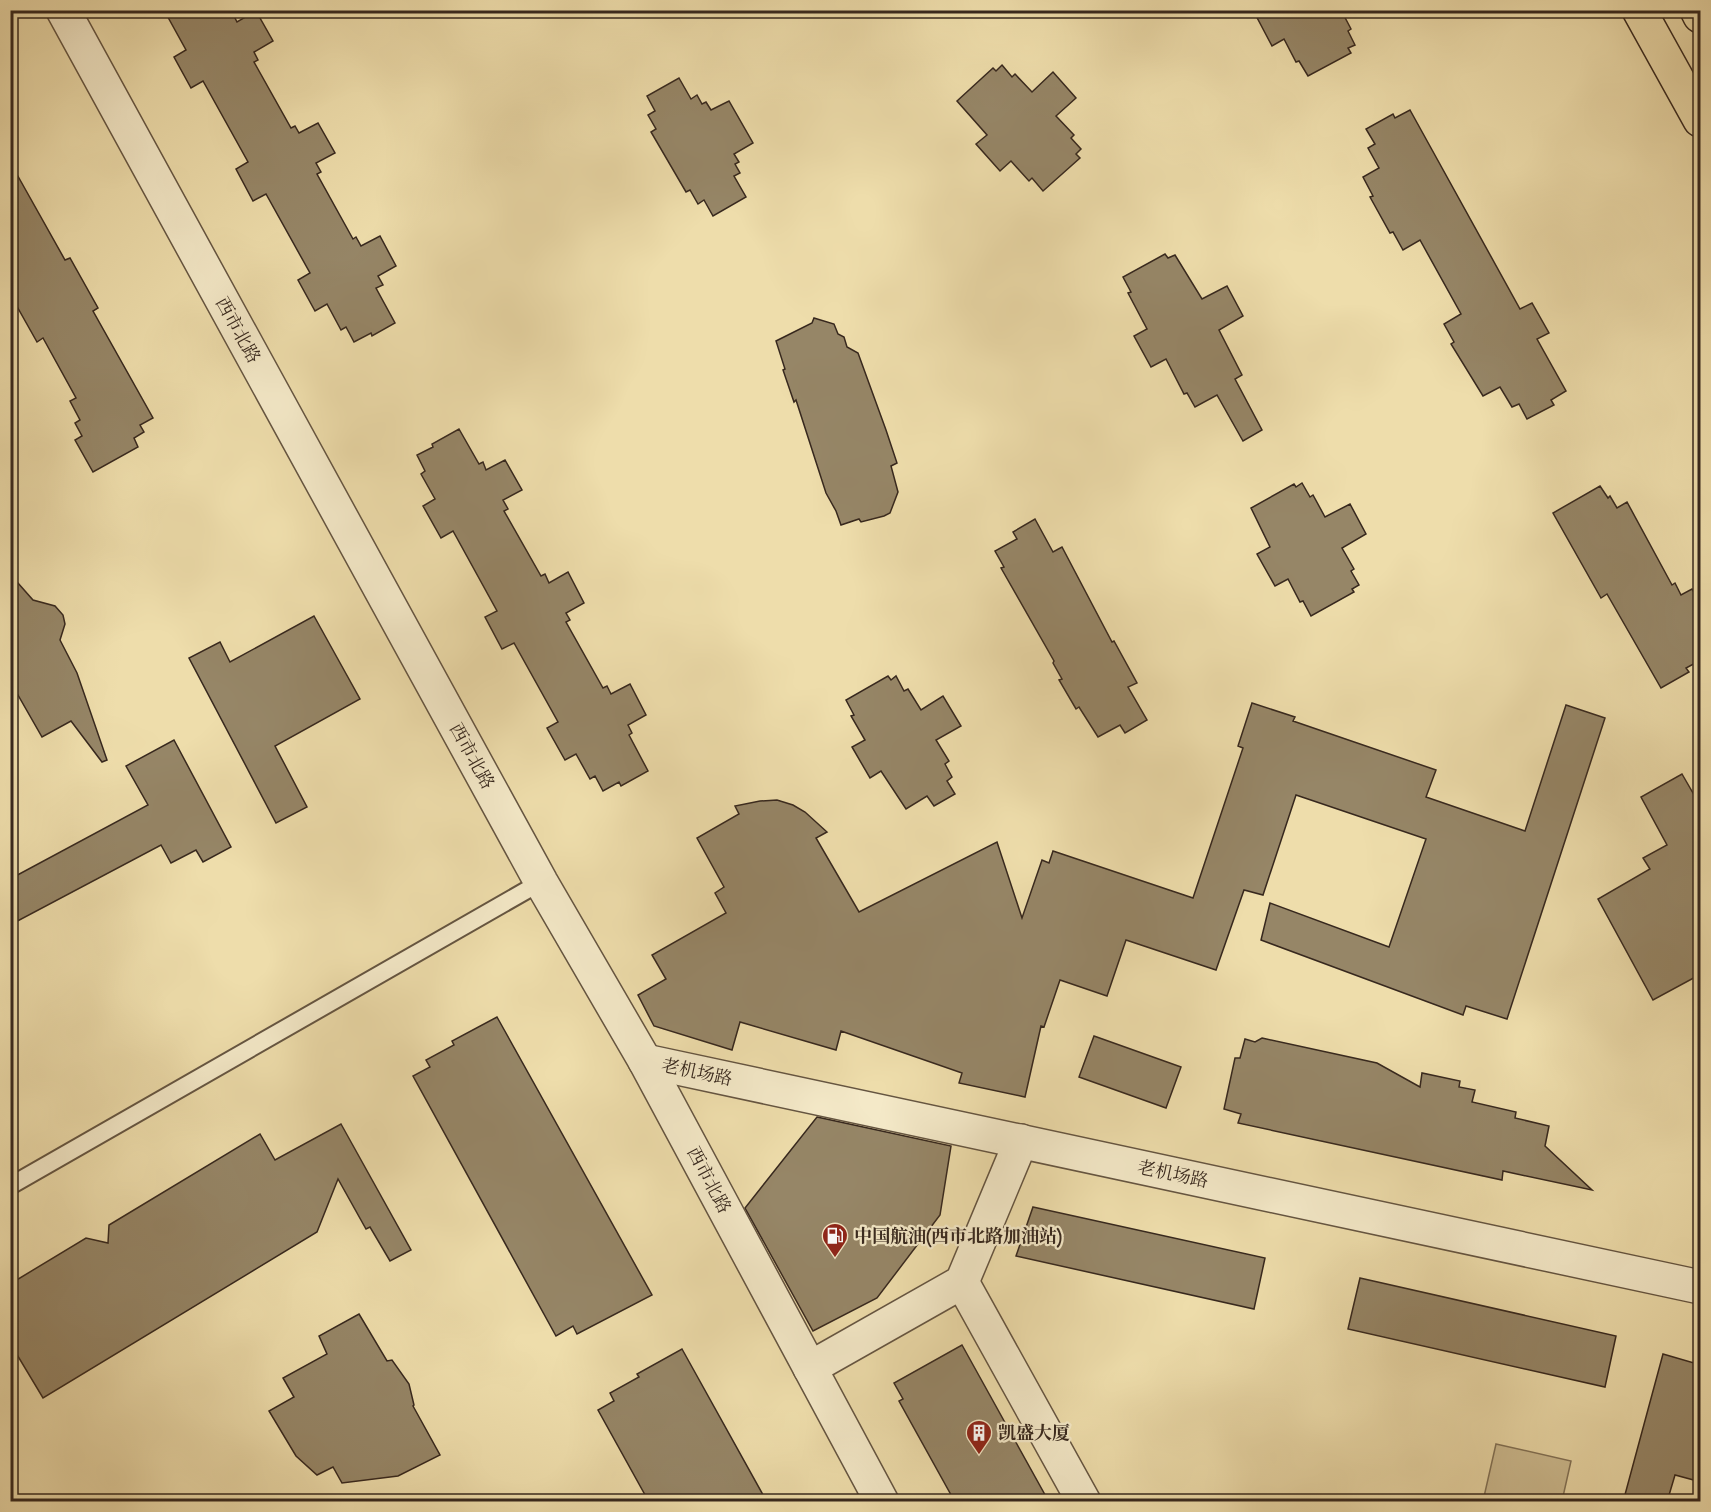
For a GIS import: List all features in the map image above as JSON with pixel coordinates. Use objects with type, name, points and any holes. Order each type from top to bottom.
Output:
[{"type":"main road","points":[[1639,10],[1701,120]]},
{"type":"main road","points":[[1697,10],[1701,16]]},
{"type":"street","name":"西市北路","points":[[63,10],[541,882],[645,1061],[882,1502]]},
{"type":"street","name":"老机场路","points":[[645,1061],[1701,1287]]},
{"type":"street","points":[[810,1368],[962,1282],[1021,1142]]},
{"type":"street","points":[[962,1282],[1084,1502]]},
{"type":"lane","points":[[10,1186],[541,882]]},
{"type":"shaded area","points":[[1496,1444],[1571,1461],[1562,1501],[1483,1501]]},
{"type":"building","points":[[164,10],[231,10],[237,22],[256,11],[273,41],[254,52],[258,60],[254,62],[291,128],[295,126],[299,133],[318,123],[335,153],[316,163],[321,172],[317,174],[353,239],[356,237],[361,246],[380,236],[396,266],[378,276],[383,285],[376,288],[395,323],[372,336],[371,333],[354,342],[346,327],[341,330],[327,304],[315,311],[298,280],[310,273],[266,194],[253,201],[236,169],[248,162],[203,81],[191,88],[174,57],[186,50]]},
{"type":"building","points":[[1253,10],[1341,10],[1351,29],[1348,31],[1355,45],[1348,48],[1351,53],[1308,76],[1299,61],[1296,62],[1284,39],[1272,46]]},
{"type":"building","points":[[1002,65],[1012,77],[1015,74],[1032,92],[1053,72],[1076,98],[1056,116],[1074,135],[1071,138],[1081,149],[1076,154],[1080,158],[1043,191],[1032,178],[1029,181],[1011,161],[1000,171],[976,144],[987,135],[957,101],[993,68],[996,71]]},
{"type":"building","points":[[679,78],[691,99],[697,95],[702,104],[706,102],[711,110],[729,101],[753,143],[734,154],[739,162],[735,164],[740,173],[734,176],[746,197],[713,216],[704,200],[698,204],[690,190],[686,192],[651,132],[656,129],[648,115],[655,111],[647,96]]},
{"type":"building","points":[[1410,110],[1520,309],[1532,303],[1549,333],[1537,339],[1566,391],[1551,400],[1554,405],[1527,419],[1519,404],[1512,407],[1500,387],[1483,396],[1451,344],[1454,342],[1444,324],[1461,314],[1420,240],[1403,250],[1393,232],[1390,233],[1370,197],[1373,196],[1363,177],[1379,168],[1368,148],[1375,144],[1366,129],[1393,114],[1395,118]]},
{"type":"building","points":[[10,162],[65,260],[70,258],[98,308],[93,311],[153,418],[140,425],[144,432],[134,438],[138,447],[93,472],[75,440],[82,436],[75,423],[80,420],[70,401],[76,398],[43,338],[37,342],[10,294]]},
{"type":"building","points":[[1165,254],[1168,258],[1175,255],[1202,299],[1227,286],[1243,316],[1219,330],[1242,375],[1235,379],[1262,430],[1243,441],[1217,395],[1195,407],[1187,393],[1184,394],[1166,359],[1151,367],[1134,336],[1147,329],[1128,293],[1131,292],[1123,277]]},
{"type":"building","points":[[814,318],[834,324],[838,334],[844,337],[847,347],[858,353],[886,430],[897,463],[891,466],[898,492],[890,513],[884,516],[861,522],[859,519],[841,525],[826,493],[796,400],[794,402],[783,370],[785,369],[776,341],[812,323]]},
{"type":"building","points":[[459,429],[479,464],[483,462],[486,470],[505,460],[522,490],[503,500],[508,509],[504,511],[541,576],[545,574],[549,583],[568,572],[584,603],[566,613],[570,620],[566,622],[603,688],[607,686],[611,694],[630,684],[646,715],[628,725],[632,733],[629,735],[648,771],[621,786],[619,782],[603,791],[595,776],[590,779],[576,754],[565,760],[547,728],[558,722],[514,643],[502,649],[485,617],[497,611],[453,531],[441,538],[423,506],[435,499],[421,474],[425,471],[417,455]]},
{"type":"building","points":[[1302,483],[1310,497],[1313,495],[1325,517],[1350,504],[1366,534],[1342,548],[1354,569],[1351,571],[1359,585],[1352,589],[1354,592],[1311,616],[1303,601],[1300,602],[1288,579],[1275,586],[1257,554],[1270,547],[1251,508],[1294,484],[1296,487]]},
{"type":"building","points":[[1600,486],[1617,508],[1627,502],[1672,585],[1675,583],[1681,595],[1692,589],[1701,603],[1701,660],[1686,668],[1689,672],[1661,688],[1607,594],[1601,598],[1553,513]]},
{"type":"building","points":[[1035,519],[1053,552],[1062,547],[1112,642],[1114,641],[1137,683],[1128,687],[1147,720],[1125,733],[1120,725],[1098,737],[1079,707],[1076,709],[1059,680],[1062,679],[1054,661],[1001,568],[1004,567],[995,551],[1017,539],[1013,532]]},
{"type":"building","points":[[10,574],[33,600],[55,606],[63,615],[65,624],[60,640],[77,673],[107,760],[102,762],[71,721],[42,737],[10,681]]},
{"type":"building","points":[[314,616],[360,699],[275,746],[307,807],[276,823],[189,658],[220,642],[230,662]]},
{"type":"building","points":[[888,676],[891,680],[896,676],[904,691],[908,689],[921,710],[943,696],[961,726],[936,740],[949,761],[945,764],[952,777],[947,781],[955,794],[934,806],[927,796],[906,809],[881,771],[870,778],[852,747],[865,740],[851,716],[854,715],[846,700]]},
{"type":"building","points":[[1252,703],[1295,717],[1293,721],[1436,770],[1426,797],[1525,831],[1566,705],[1605,718],[1507,1019],[1466,1006],[1463,1015],[1261,940],[1270,903],[1389,947],[1426,839],[1296,795],[1263,895],[1244,890],[1216,970],[1126,940],[1107,996],[1060,980],[1044,1027],[1041,1026],[1025,1097],[959,1083],[962,1073],[841,1031],[836,1050],[740,1022],[732,1050],[654,1026],[638,995],[666,979],[652,955],[726,913],[715,893],[724,887],[697,838],[739,814],[735,806],[760,801],[777,800],[793,805],[805,812],[827,832],[816,838],[859,912],[997,842],[1022,918],[1042,860],[1049,863],[1053,851],[1193,898],[1243,748],[1238,746]]},
{"type":"building","points":[[174,740],[231,847],[203,862],[196,850],[171,863],[161,845],[10,925],[10,879],[148,805],[126,766]]},
{"type":"building","points":[[1682,774],[1701,807],[1701,974],[1653,1000],[1598,899],[1650,869],[1643,858],[1667,845],[1641,797]]},
{"type":"building","points":[[497,1017],[652,1295],[577,1334],[573,1326],[556,1336],[413,1076],[430,1067],[426,1060],[454,1045],[452,1041]]},
{"type":"building","points":[[1094,1036],[1181,1067],[1166,1108],[1079,1077]]},
{"type":"building","points":[[1262,1038],[1377,1063],[1420,1087],[1422,1073],[1460,1081],[1459,1087],[1475,1090],[1472,1102],[1516,1112],[1515,1118],[1549,1126],[1545,1146],[1592,1190],[1503,1171],[1502,1180],[1238,1123],[1241,1114],[1224,1109],[1235,1058],[1240,1058],[1245,1039],[1255,1042]]},
{"type":"building","name":"中国航油(西市北路加油站)","points":[[817,1117],[951,1146],[940,1215],[877,1298],[813,1331],[745,1208]]},
{"type":"building","points":[[341,1124],[411,1250],[390,1261],[370,1227],[366,1229],[338,1179],[317,1232],[43,1398],[10,1343],[10,1284],[86,1238],[108,1243],[109,1225],[260,1134],[275,1160]]},
{"type":"building","points":[[1033,1207],[1265,1258],[1254,1309],[1016,1256]]},
{"type":"building","points":[[1360,1278],[1616,1336],[1605,1387],[1348,1329]]},
{"type":"building","points":[[359,1314],[387,1361],[392,1360],[409,1384],[413,1406],[440,1455],[398,1476],[342,1483],[333,1467],[317,1475],[296,1456],[269,1411],[294,1397],[283,1378],[327,1354],[319,1336]]},
{"type":"building","points":[[962,1345],[1049,1502],[955,1502],[899,1401],[903,1399],[894,1383]]},
{"type":"building","points":[[682,1349],[767,1502],[649,1502],[598,1410],[614,1401],[610,1393],[639,1377],[637,1374]]},
{"type":"building","points":[[1663,1354],[1701,1365],[1701,1482],[1675,1475],[1667,1502],[1623,1502]]},
{"type":"place","name":"中国航油(西市北路加油站)","points":[[835,1259]]},
{"type":"place","name":"凯盛大厦","points":[[979,1456]]}]
